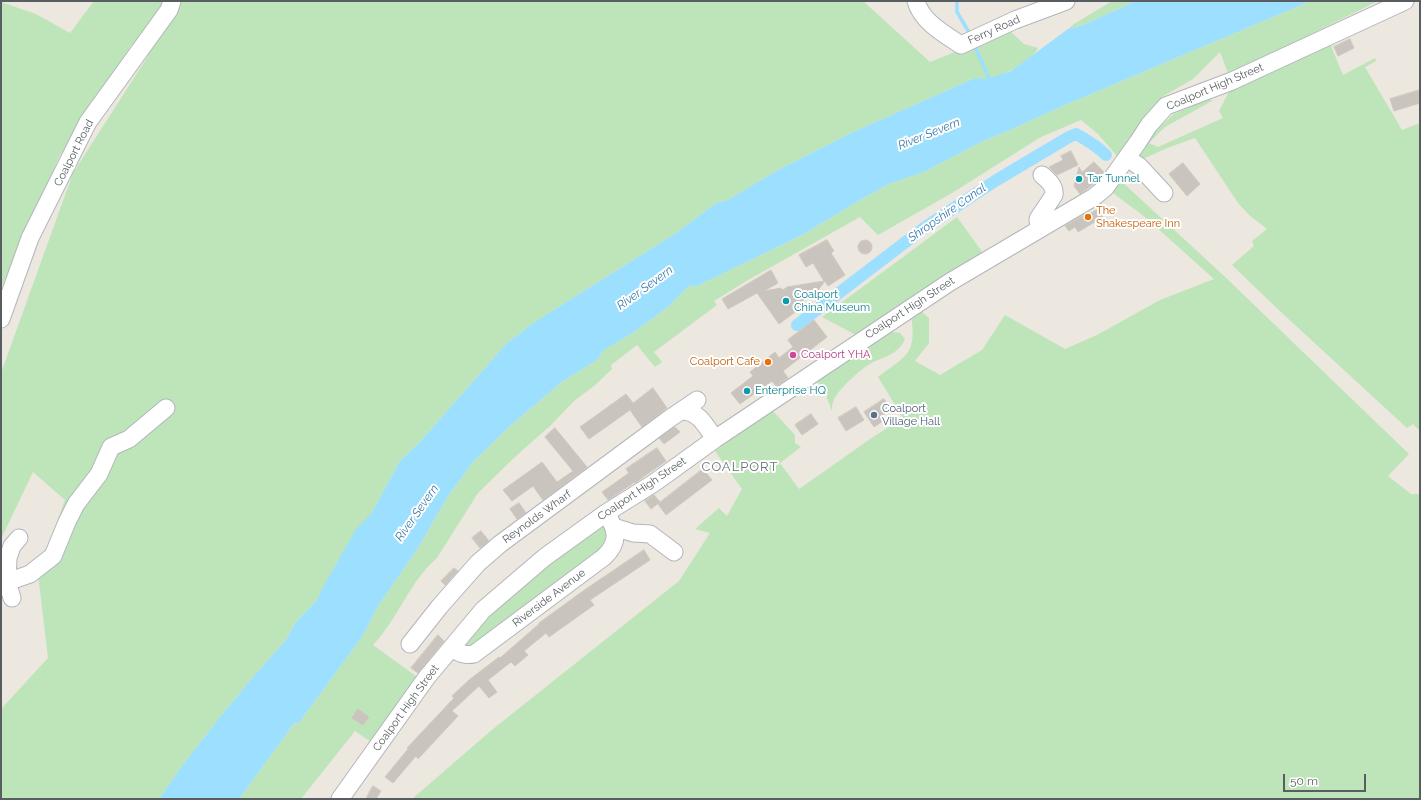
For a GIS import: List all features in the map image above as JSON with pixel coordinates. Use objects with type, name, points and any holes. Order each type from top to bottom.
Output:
[{"type":"street","name":"Coalport Road","points":[[1,319],[30,238],[88,122],[169,10],[172,1]]},
{"type":"street","name":"Ferry Road","points":[[916,1],[918,9],[937,29],[961,45],[1015,20],[1066,1]]},
{"type":"street","name":"Coalport High Street","points":[[340,799],[427,677],[483,610],[545,557],[610,520],[654,483],[715,439],[950,282],[1094,197],[1105,188],[1149,125],[1166,106],[1232,81],[1405,1]]},
{"type":"street","points":[[1127,158],[1139,166],[1164,193]]},
{"type":"street","points":[[1038,229],[1038,219],[1054,195],[1052,185],[1042,175]]},
{"type":"street","name":"Reynolds Wharf","points":[[410,644],[440,606],[478,563],[500,544],[697,400]]},
{"type":"street","points":[[7,588],[30,574],[53,556],[76,504],[99,474],[111,447],[129,440],[166,408]]},
{"type":"street","points":[[682,410],[690,411],[696,414],[715,439]]},
{"type":"street","points":[[610,520],[633,533],[650,534],[674,552]]},
{"type":"street","name":"Riverside Avenue","points":[[451,648],[461,654],[474,654],[540,606],[612,549],[615,540],[610,520]]},
{"type":"street","points":[[7,588],[8,558],[12,546],[19,538]]},
{"type":"green space","points":[[94,1],[863,1],[930,62],[1009,30],[1024,44],[1038,48],[1030,58],[1008,72],[994,78],[975,78],[851,133],[778,170],[726,201],[718,202],[673,235],[533,323],[506,344],[419,443],[400,461],[371,514],[337,562],[317,600],[296,622],[285,641],[220,717],[182,766],[159,799],[1,799],[1,709],[48,658],[38,574],[65,500],[33,472],[1,539],[1,373],[73,173],[148,56],[132,44],[59,157],[1,288],[1,2],[36,14],[70,33]]},
{"type":"green space","points":[[1112,1],[1136,1],[1083,25],[1068,29],[1074,24]]},
{"type":"green space","points":[[1311,1],[1378,1],[1228,73],[1220,52],[1193,79],[1162,97],[1117,156],[1098,134],[1081,120],[1041,137],[952,193],[878,235],[860,217],[748,280],[714,301],[717,305],[654,352],[662,362],[655,367],[637,345],[611,365],[612,369],[594,386],[574,401],[551,425],[478,493],[437,558],[419,578],[390,624],[373,645],[420,679],[374,744],[355,731],[301,799],[239,799],[295,722],[298,724],[362,637],[378,606],[418,548],[448,496],[473,462],[510,426],[563,381],[597,360],[604,350],[634,332],[668,307],[690,285],[695,287],[804,234],[889,184],[926,171],[983,141]]},
{"type":"green space","points":[[1329,41],[1343,75],[1375,58],[1376,61],[1365,67],[1402,130],[1420,123],[1420,431],[1413,424],[1407,428],[1232,265],[1254,246],[1252,241],[1267,229],[1249,215],[1238,203],[1195,138],[1167,148],[1143,159],[1136,152],[1147,138],[1174,114],[1210,98],[1212,101],[1165,127],[1149,143],[1158,147],[1223,118],[1219,111],[1231,88]]},
{"type":"green space","points":[[1120,180],[1222,274],[1409,454],[1388,476],[1411,494],[1420,494],[1420,799],[412,799],[493,729],[679,581],[710,533],[695,529],[719,508],[727,516],[742,489],[715,451],[772,410],[795,435],[795,443],[801,447],[780,463],[799,489],[873,437],[903,418],[878,377],[896,364],[908,352],[911,346],[912,338],[911,315],[921,311],[929,318],[929,343],[915,361],[940,375],[982,350],[1005,315],[1065,349],[1097,335],[1160,300],[1214,279],[1145,217],[1113,193]]},
{"type":"green space","points":[[957,217],[983,253],[856,335],[822,317]]},
{"type":"green space","points":[[887,331],[900,333],[905,339],[902,345],[894,353],[868,365],[848,382],[835,397],[832,404],[832,411],[824,390],[816,380]]},
{"type":"green space","points":[[600,525],[606,528],[610,533],[606,546],[471,650],[463,646],[499,602]]},
{"type":"water","name":"River Severn","points":[[1136,1],[1311,1],[983,141],[926,171],[889,184],[804,234],[695,287],[690,285],[668,307],[634,332],[604,350],[597,360],[563,381],[510,426],[473,462],[448,496],[418,548],[378,606],[362,637],[298,724],[295,722],[239,799],[159,799],[182,766],[220,717],[285,641],[296,622],[317,600],[356,529],[371,514],[400,461],[419,443],[506,344],[533,323],[673,235],[718,202],[726,201],[778,170],[851,133],[975,78],[987,79],[1011,71],[1068,29],[1083,25]]},
{"type":"building","points":[[1350,39],[1354,48],[1338,56],[1334,47]]},
{"type":"building","points":[[1420,90],[1420,103],[1394,111],[1390,99]]},
{"type":"building","points":[[1071,151],[1078,165],[1057,175],[1049,167],[1063,160],[1061,156]]},
{"type":"building","points":[[1094,162],[1104,172],[1095,183],[1080,194],[1074,186],[1079,167],[1082,172]]},
{"type":"building","points":[[1183,163],[1200,184],[1187,196],[1169,174]]},
{"type":"building","name":"The Shakespeare Inn","points":[[1098,209],[1103,217],[1078,232],[1075,227],[1069,231],[1065,226],[1085,214],[1086,216]]},
{"type":"building","points":[[827,240],[834,251],[831,253],[845,275],[828,286],[825,281],[814,296],[802,298],[806,304],[779,324],[757,293],[728,309],[722,299],[771,270],[778,283],[764,291],[781,288],[783,290],[787,287],[824,281],[813,263],[806,267],[799,255]]},
{"type":"building","points":[[865,240],[870,242],[872,247],[870,252],[865,254],[860,252],[858,247],[860,242]]},
{"type":"building","name":"Coalport YHA","points":[[814,320],[827,337],[783,371],[788,378],[776,386],[772,381],[740,404],[731,393],[753,376],[750,372],[775,352],[779,358],[793,347],[788,340]]},
{"type":"building","points":[[653,388],[667,408],[642,427],[630,410],[589,439],[580,427],[626,394],[633,403]]},
{"type":"building","name":"Coalport Village Hall","points":[[884,399],[891,410],[880,417],[883,421],[874,427],[864,412]]},
{"type":"building","points":[[856,407],[864,420],[846,431],[838,418]]},
{"type":"building","points":[[811,414],[818,424],[802,435],[795,425]]},
{"type":"building","points":[[675,427],[680,432],[664,444],[659,438]]},
{"type":"building","points":[[555,428],[587,467],[543,500],[533,486],[512,501],[503,490],[542,462],[557,482],[573,471],[545,437]]},
{"type":"building","points":[[657,448],[666,461],[636,483],[635,482],[608,500],[602,492],[629,473],[626,469]]},
{"type":"building","points":[[703,469],[712,480],[666,515],[658,504]]},
{"type":"building","points":[[654,495],[660,502],[651,509],[645,501]]},
{"type":"building","points":[[519,503],[526,513],[517,519],[510,509]]},
{"type":"building","points":[[481,531],[489,541],[480,548],[472,538]]},
{"type":"building","points":[[644,550],[650,560],[590,600],[594,605],[549,637],[546,633],[524,651],[528,655],[515,666],[511,662],[488,680],[497,692],[489,698],[479,686],[452,711],[458,716],[418,759],[416,756],[393,783],[385,777],[408,749],[407,748],[454,698],[452,696],[469,680],[499,657],[500,658],[539,623]]},
{"type":"building","points":[[454,568],[458,571],[445,585],[441,581]]},
{"type":"building","points":[[438,635],[444,641],[418,673],[411,668]]},
{"type":"building","points":[[358,709],[369,717],[363,725],[352,718]]},
{"type":"building","points":[[373,786],[381,791],[376,799],[366,799]]},
{"type":"waterway","points":[[957,1],[957,12],[970,34]]},
{"type":"waterway","points":[[974,45],[990,80]]},
{"type":"waterway","name":"Shropshire Canal","points":[[797,325],[924,228],[995,181],[1069,137],[1076,134],[1092,143],[1106,155]]},
{"type":"place","name":"Tar Tunnel","points":[[1079,179]]},
{"type":"place","name":"The Shakespeare Inn","points":[[1088,217]]},
{"type":"place","name":"Coalport China Museum","points":[[786,301]]},
{"type":"place","name":"Coalport YHA","points":[[793,355]]},
{"type":"place","name":"Coalport Cafe","points":[[768,362]]},
{"type":"place","name":"Enterprise HQ","points":[[747,391]]},
{"type":"place","name":"Coalport Village Hall","points":[[874,415]]},
{"type":"district","name":"COALPORT","points":[[740,467]]}]
